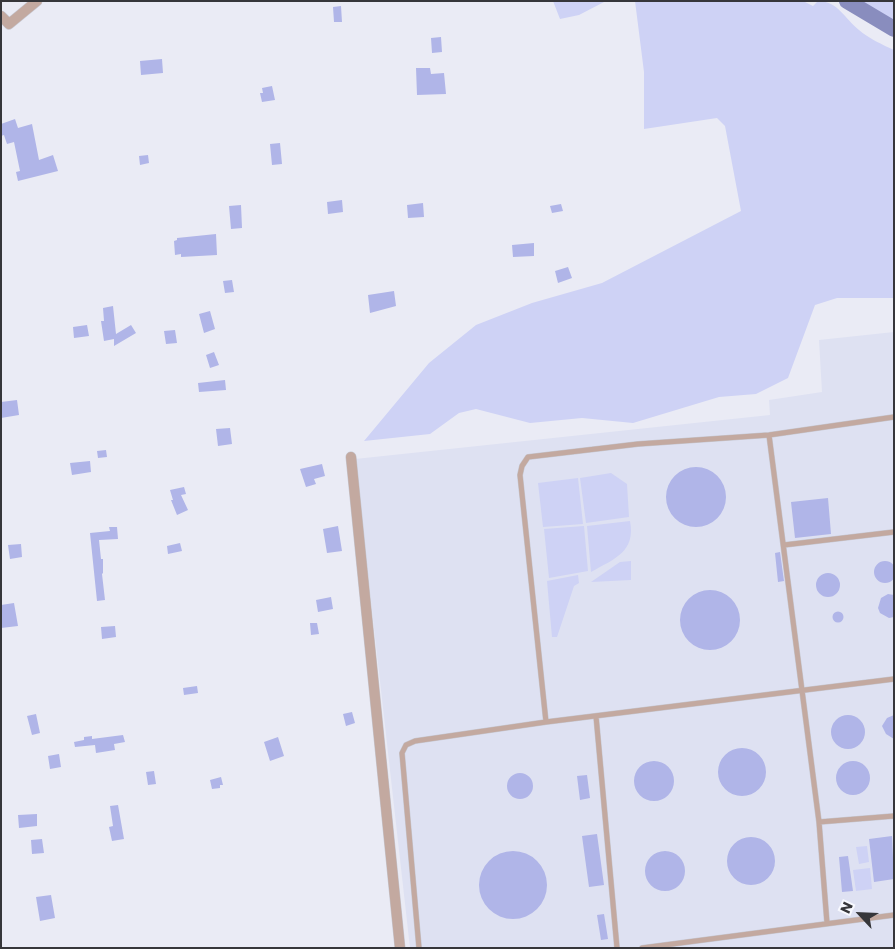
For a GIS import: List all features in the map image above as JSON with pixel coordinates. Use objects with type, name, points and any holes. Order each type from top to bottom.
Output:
[{"type":"street","points":[[1,16],[10,24],[37,1]]},
{"type":"street","points":[[351,457],[400,948]]},
{"type":"lane","points":[[546,722],[520,475],[522,466],[528,457],[638,444],[769,435],[894,417]]},
{"type":"lane","points":[[769,435],[819,822],[827,923]]},
{"type":"lane","points":[[784,545],[894,532]]},
{"type":"lane","points":[[419,948],[402,754],[406,745],[415,741],[546,722],[894,679]]},
{"type":"lane","points":[[596,716],[616,948]]},
{"type":"lane","points":[[819,822],[894,816]]},
{"type":"lane","points":[[642,948],[894,915]]},
{"type":"shaded area","points":[[553,1],[606,1],[579,15],[560,19]]},
{"type":"shaded area","points":[[635,1],[803,1],[813,6],[818,1],[825,2],[841,11],[863,33],[894,50],[894,298],[837,298],[815,305],[788,378],[756,394],[719,397],[633,423],[582,418],[530,423],[476,409],[459,413],[430,434],[364,441],[429,363],[476,325],[532,303],[602,283],[741,211],[725,126],[717,118],[644,129],[644,72]]},
{"type":"shaded area","points":[[855,1],[894,1],[894,26]]},
{"type":"shaded area","points":[[894,332],[894,948],[410,948],[355,459],[770,415],[769,400],[822,392],[819,340]]},
{"type":"shaded area","points":[[611,473],[627,484],[629,517],[586,523],[580,478]]},
{"type":"shaded area","points":[[578,478],[583,524],[543,527],[538,483]]},
{"type":"shaded area","points":[[630,521],[630,540],[626,547],[615,558],[591,572],[587,526]]},
{"type":"shaded area","points":[[584,526],[588,571],[549,578],[544,529]]},
{"type":"shaded area","points":[[631,561],[631,580],[591,582],[620,562]]},
{"type":"shaded area","points":[[578,575],[579,583],[574,586],[557,637],[552,637],[547,581]]},
{"type":"shaded area","points":[[867,846],[869,862],[859,864],[856,847]]},
{"type":"shaded area","points":[[870,868],[872,889],[856,891],[853,870]]},
{"type":"building","points":[[341,6],[342,22],[334,22],[333,7]]},
{"type":"building","points":[[441,37],[442,52],[432,53],[431,38]]},
{"type":"building","points":[[162,59],[163,73],[141,75],[140,61]]},
{"type":"building","points":[[416,68],[430,68],[431,74],[444,73],[446,94],[417,95]]},
{"type":"building","points":[[272,86],[275,100],[262,102],[260,93],[263,93],[262,88]]},
{"type":"building","points":[[15,119],[18,128],[32,124],[39,160],[53,155],[58,171],[18,181],[16,172],[20,171],[14,142],[7,144],[4,135],[1,136],[1,124]]},
{"type":"building","points":[[280,143],[282,164],[272,165],[270,144]]},
{"type":"building","points":[[148,155],[149,163],[140,165],[139,156]]},
{"type":"building","points":[[342,200],[343,212],[328,214],[327,202]]},
{"type":"building","points":[[423,203],[424,217],[408,218],[407,205]]},
{"type":"building","points":[[561,204],[563,211],[552,213],[550,206]]},
{"type":"building","points":[[241,205],[242,228],[231,229],[229,206]]},
{"type":"building","points":[[216,234],[217,255],[181,257],[181,254],[175,255],[174,241],[177,238]]},
{"type":"building","points":[[534,243],[534,256],[513,257],[512,245]]},
{"type":"building","points":[[568,267],[572,278],[558,283],[555,271]]},
{"type":"building","points":[[232,280],[234,292],[225,293],[223,281]]},
{"type":"building","points":[[394,291],[396,306],[370,313],[368,295]]},
{"type":"building","points":[[113,306],[116,334],[131,325],[136,333],[114,346],[114,339],[104,341],[101,321],[104,321],[103,308]]},
{"type":"building","points":[[210,311],[215,329],[204,333],[199,314]]},
{"type":"building","points":[[87,325],[89,336],[74,338],[73,327]]},
{"type":"building","points":[[175,330],[177,343],[166,344],[164,331]]},
{"type":"building","points":[[214,352],[219,365],[210,368],[206,355]]},
{"type":"building","points":[[225,380],[226,390],[199,392],[198,383]]},
{"type":"building","points":[[17,400],[19,415],[1,418],[1,402]]},
{"type":"building","points":[[230,428],[232,444],[218,446],[216,429]]},
{"type":"building","points":[[106,450],[107,457],[98,458],[97,451]]},
{"type":"building","points":[[90,461],[91,472],[72,475],[70,463]]},
{"type":"building","points":[[322,464],[325,476],[314,479],[316,484],[306,487],[300,469]]},
{"type":"building","points":[[696,467],[713,472],[721,480],[726,497],[721,514],[713,522],[696,527],[679,522],[671,514],[666,497],[671,480],[679,472]]},
{"type":"building","points":[[184,487],[186,494],[181,495],[188,510],[177,515],[171,500],[173,500],[170,490]]},
{"type":"building","points":[[828,498],[831,534],[795,538],[791,502]]},
{"type":"building","points":[[338,526],[342,551],[327,553],[323,529]]},
{"type":"building","points":[[109,527],[117,527],[118,539],[99,540],[101,559],[103,559],[102,574],[105,600],[97,601],[90,533],[110,531]]},
{"type":"building","points":[[180,543],[182,551],[168,554],[167,546]]},
{"type":"building","points":[[21,544],[22,557],[10,559],[8,545]]},
{"type":"building","points":[[780,552],[784,581],[778,582],[775,553]]},
{"type":"building","points":[[885,561],[893,564],[896,572],[893,580],[885,583],[877,580],[874,572],[877,564]]},
{"type":"building","points":[[828,573],[833,574],[839,580],[839,590],[833,596],[828,597],[823,596],[817,590],[816,585],[817,580],[823,574]]},
{"type":"building","points":[[710,590],[726,595],[731,599],[735,604],[740,620],[735,636],[731,641],[726,645],[710,650],[694,645],[689,641],[685,636],[680,620],[685,604],[689,599],[694,595]]},
{"type":"building","points":[[888,594],[894,595],[894,617],[889,618],[880,613],[878,608],[881,598]]},
{"type":"building","points":[[331,597],[333,609],[318,612],[316,600]]},
{"type":"building","points":[[14,603],[18,626],[1,628],[1,605]]},
{"type":"building","points":[[838,611],[844,617],[838,623],[832,617]]},
{"type":"building","points":[[310,623],[317,623],[319,634],[311,635]]},
{"type":"building","points":[[115,626],[116,637],[102,639],[101,627]]},
{"type":"building","points":[[197,686],[198,693],[184,695],[183,688]]},
{"type":"building","points":[[352,712],[355,723],[346,726],[343,714]]},
{"type":"building","points":[[36,714],[40,733],[32,735],[27,716]]},
{"type":"building","points":[[848,715],[855,716],[860,720],[864,725],[864,739],[860,744],[855,748],[848,749],[841,748],[836,744],[832,739],[831,732],[832,725],[836,720],[841,716]]},
{"type":"building","points":[[894,715],[894,739],[886,734],[882,726],[887,718]]},
{"type":"building","points":[[123,735],[125,742],[114,744],[115,750],[96,753],[95,745],[75,747],[74,742],[84,740],[84,737],[92,736],[92,739]]},
{"type":"building","points":[[278,737],[284,756],[270,761],[264,742]]},
{"type":"building","points":[[742,748],[751,750],[759,755],[764,763],[766,772],[764,781],[759,789],[751,794],[742,796],[733,794],[725,789],[720,781],[718,772],[720,763],[725,755],[733,750]]},
{"type":"building","points":[[59,754],[61,767],[50,769],[48,756]]},
{"type":"building","points":[[658,761],[665,764],[671,770],[674,781],[673,789],[665,798],[658,801],[650,801],[643,798],[635,789],[634,777],[637,770],[646,762]]},
{"type":"building","points":[[853,761],[860,762],[865,766],[869,771],[869,785],[865,790],[860,794],[853,795],[846,794],[841,790],[837,785],[836,778],[837,771],[841,766],[846,762]]},
{"type":"building","points":[[154,771],[156,784],[148,785],[146,772]]},
{"type":"building","points":[[520,773],[529,777],[533,786],[529,795],[520,799],[511,795],[507,786],[511,777]]},
{"type":"building","points":[[587,775],[590,798],[580,800],[577,776]]},
{"type":"building","points":[[221,777],[223,785],[220,785],[220,788],[212,789],[210,780]]},
{"type":"building","points":[[118,805],[124,839],[112,841],[109,827],[113,826],[110,806]]},
{"type":"building","points":[[37,814],[37,826],[19,828],[18,815]]},
{"type":"building","points":[[597,834],[604,885],[589,887],[582,836]]},
{"type":"building","points":[[892,836],[894,879],[874,882],[869,839]]},
{"type":"building","points":[[751,837],[760,839],[768,844],[773,852],[775,861],[773,870],[768,878],[760,883],[751,885],[742,883],[734,878],[729,870],[727,861],[729,852],[734,844],[742,839]]},
{"type":"building","points":[[42,839],[44,853],[32,854],[31,840]]},
{"type":"building","points":[[513,851],[526,854],[537,861],[544,872],[547,885],[544,898],[537,909],[526,916],[513,919],[500,916],[489,909],[482,898],[479,885],[482,872],[489,861],[500,854]]},
{"type":"building","points":[[669,851],[676,854],[682,860],[685,871],[684,879],[676,888],[669,891],[661,891],[654,888],[646,879],[645,867],[648,860],[657,852]]},
{"type":"building","points":[[848,856],[853,891],[842,892],[839,857]]},
{"type":"building","points":[[51,895],[55,918],[40,921],[36,897]]},
{"type":"building","points":[[604,914],[608,939],[601,940],[597,915]]},
{"type":"waterway","points":[[847,1],[894,29]]}]
